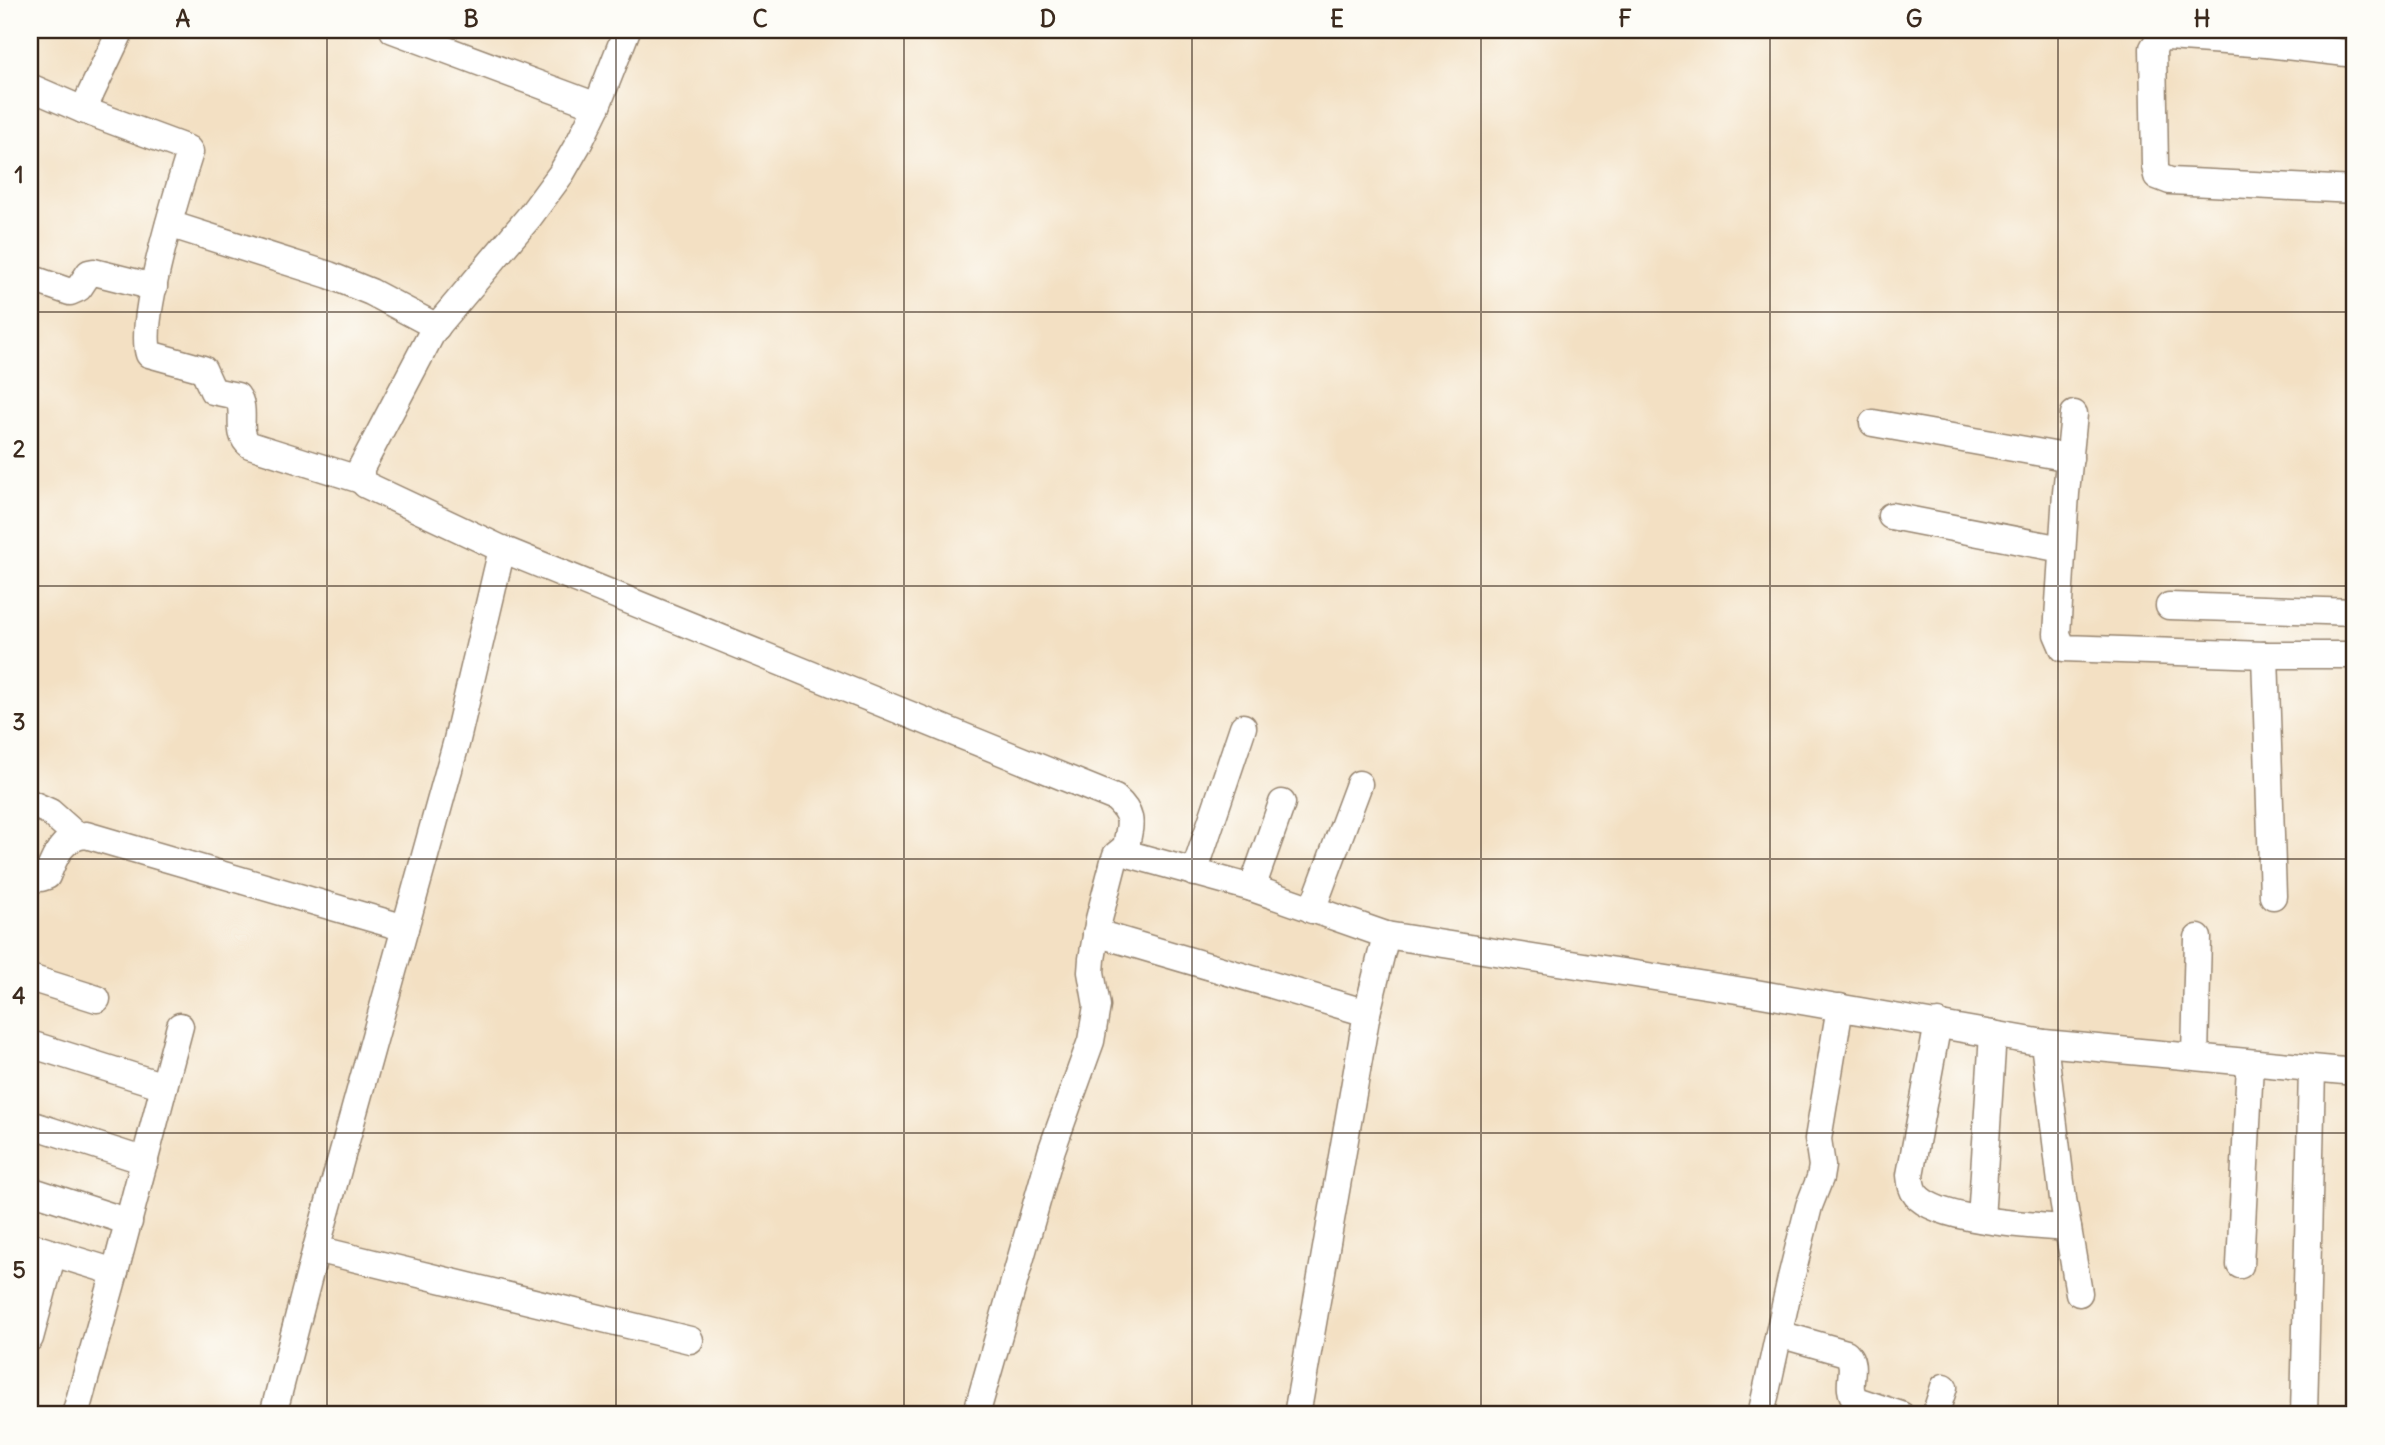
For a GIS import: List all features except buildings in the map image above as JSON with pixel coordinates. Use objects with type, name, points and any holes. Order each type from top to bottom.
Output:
[{"type":"street","points":[[83,110],[121,30]]},
{"type":"street","points":[[393,30],[597,106]]},
{"type":"street","points":[[361,480],[361,468],[436,327],[530,216],[561,174],[597,106],[627,30]]},
{"type":"street","points":[[2355,54],[2168,37],[2160,37],[2154,48],[2157,176],[2170,181],[2355,190]]},
{"type":"street","points":[[30,87],[190,152],[169,223],[154,288],[147,344],[149,354],[203,369],[213,391],[237,396],[242,406],[244,441],[361,480],[366,485],[502,550],[1115,798],[1126,808],[1129,815],[1127,846],[1132,855],[1252,888],[1386,935],[1840,1007],[2044,1043],[2355,1072]]},
{"type":"street","points":[[169,223],[329,275],[371,292],[436,327]]},
{"type":"street","points":[[30,278],[70,292],[79,288],[89,273],[94,272],[154,288]]},
{"type":"street","points":[[2074,414],[2057,634],[2063,648],[2265,655],[2355,655]]},
{"type":"street","points":[[1873,423],[2070,458]]},
{"type":"street","points":[[1891,516],[2062,549]]},
{"type":"street","points":[[273,1415],[316,1249],[456,744],[502,550]]},
{"type":"street","points":[[2169,606],[2355,612]]},
{"type":"street","points":[[2230,654],[2232,608]]},
{"type":"street","points":[[2265,655],[2273,896]]},
{"type":"street","points":[[1194,873],[1243,727]]},
{"type":"street","points":[[1312,910],[1359,784]]},
{"type":"street","points":[[30,803],[50,813],[77,836]]},
{"type":"street","points":[[1252,888],[1282,803]]},
{"type":"street","points":[[30,874],[41,878],[47,876],[58,850],[67,841],[77,836],[97,837],[405,928]]},
{"type":"street","points":[[976,1415],[1052,1149],[1091,1041],[1097,1006],[1091,972],[1096,933],[1116,855],[1127,846]]},
{"type":"street","points":[[1096,933],[1367,1013]]},
{"type":"street","points":[[1297,1415],[1367,1013],[1386,935]]},
{"type":"street","points":[[2195,1056],[2198,939]]},
{"type":"street","points":[[30,978],[97,999]]},
{"type":"street","points":[[1761,1415],[1809,1206],[1820,1178],[1822,1166],[1818,1139],[1840,1007]]},
{"type":"street","points":[[1938,1024],[1910,1175],[1911,1187],[1918,1197],[1929,1205],[1950,1212],[2015,1225],[2068,1228]]},
{"type":"street","points":[[75,1415],[116,1272],[180,1026]]},
{"type":"street","points":[[1981,1219],[1993,1034]]},
{"type":"street","points":[[2044,1043],[2052,1117],[2079,1293]]},
{"type":"street","points":[[30,1044],[164,1086]]},
{"type":"street","points":[[2240,1265],[2250,1064]]},
{"type":"street","points":[[2304,1415],[2312,1069]]},
{"type":"street","points":[[30,1124],[145,1161]]},
{"type":"street","points":[[30,1190],[129,1222]]},
{"type":"street","points":[[316,1249],[690,1340]]},
{"type":"street","points":[[30,1338],[41,1250],[116,1272]]},
{"type":"street","points":[[1779,1334],[1846,1353],[1852,1359],[1852,1396],[1856,1400],[1901,1415]]},
{"type":"street","points":[[1935,1415],[1944,1387]]}]
